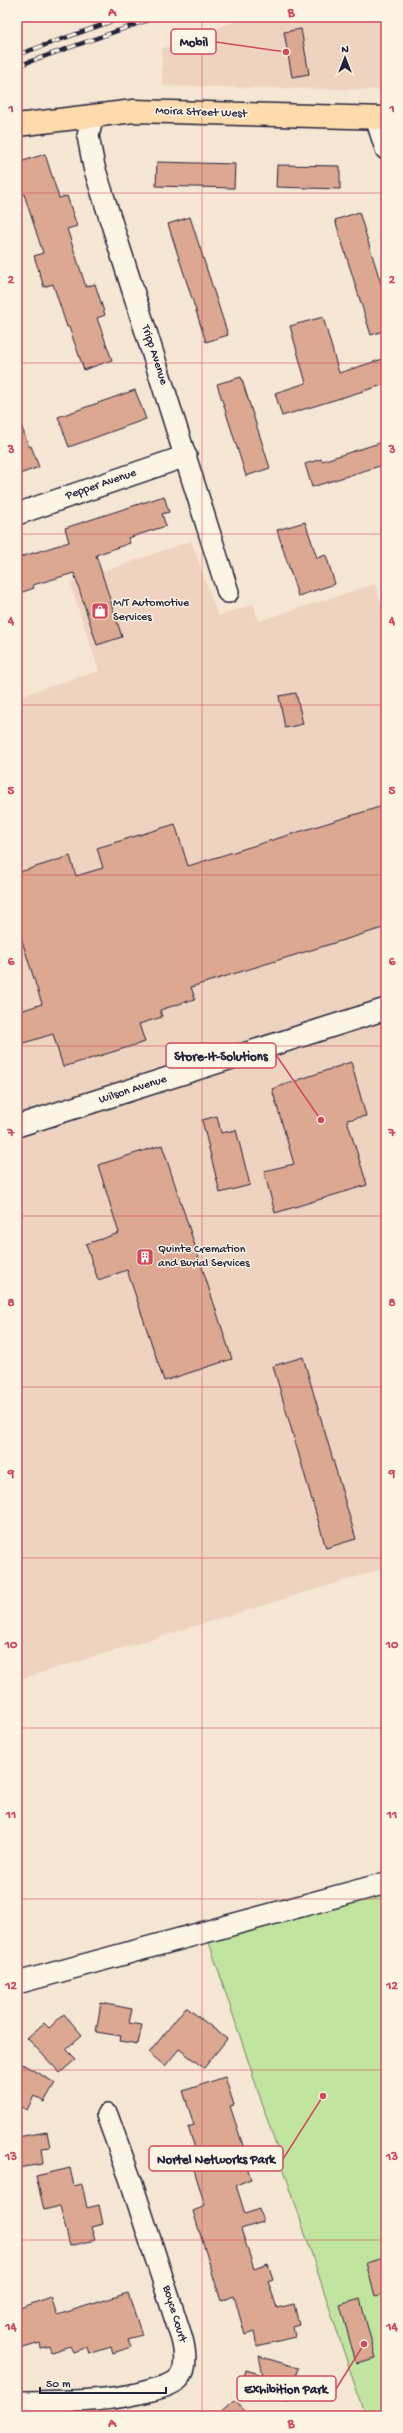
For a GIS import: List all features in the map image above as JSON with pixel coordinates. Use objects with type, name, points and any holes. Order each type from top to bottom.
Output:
[{"type":"main road","name":"Moira Street West","points":[[17,125],[134,111],[381,118]]},
{"type":"street","name":"Tripp Avenue","points":[[93,116],[88,136],[94,166],[228,592]]},
{"type":"street","points":[[381,118],[386,149]]},
{"type":"street","name":"Pepper Avenue","points":[[17,514],[186,456]]},
{"type":"street","name":"Wilson Avenue","points":[[17,1126],[386,1009]]},
{"type":"street","points":[[17,1984],[386,1883]]},
{"type":"street","name":"Boyce Court","points":[[17,2402],[103,2408],[124,2398],[168,2386],[178,2379],[186,2358],[181,2333],[131,2181],[107,2115]]},
{"type":"shaded area","points":[[247,17],[386,17],[386,90],[162,86],[162,49]]},
{"type":"shaded area","points":[[191,541],[218,616],[253,604],[259,621],[375,584],[386,620],[386,1568],[17,1680],[17,697],[99,671],[70,583]]},
{"type":"green space","points":[[386,1893],[386,2416],[365,2416],[209,1942]]},
{"type":"building","points":[[301,29],[309,74],[292,77],[284,32]]},
{"type":"building","points":[[45,154],[59,198],[67,196],[77,226],[67,229],[86,287],[95,284],[105,315],[97,318],[112,360],[84,370],[69,327],[67,327],[53,284],[44,287],[34,256],[43,253],[24,194],[17,197],[17,163]]},
{"type":"building","points":[[157,162],[235,164],[234,188],[156,186]]},
{"type":"building","points":[[277,165],[340,166],[340,189],[276,187]]},
{"type":"building","points":[[359,212],[386,300],[386,330],[371,335],[335,220]]},
{"type":"building","points":[[190,217],[228,335],[206,342],[168,224]]},
{"type":"building","points":[[323,317],[339,373],[386,358],[386,384],[282,416],[275,393],[306,383],[290,326]]},
{"type":"building","points":[[241,377],[270,468],[246,476],[217,384]]},
{"type":"building","points":[[135,390],[146,419],[69,447],[58,417]]},
{"type":"building","points":[[17,420],[19,420],[29,447],[31,446],[39,467],[17,475]]},
{"type":"building","points":[[386,441],[386,464],[312,487],[305,464],[321,459],[322,461]]},
{"type":"building","points":[[164,496],[169,512],[162,514],[166,526],[128,538],[130,543],[96,555],[122,637],[97,645],[74,573],[33,585],[34,588],[17,594],[17,558],[69,542],[65,528]]},
{"type":"building","points":[[305,522],[317,558],[326,555],[335,584],[298,596],[277,530]]},
{"type":"building","points":[[296,693],[303,724],[285,728],[279,696]]},
{"type":"building","points":[[386,805],[386,927],[191,987],[195,999],[160,1010],[162,1017],[139,1024],[145,1042],[63,1067],[53,1034],[17,1045],[17,1012],[42,1004],[17,925],[17,873],[70,856],[76,876],[103,868],[97,848],[175,824],[188,866]]},
{"type":"building","points":[[351,1062],[366,1116],[347,1120],[367,1185],[275,1213],[264,1171],[294,1164],[272,1089]]},
{"type":"building","points":[[217,1116],[221,1133],[236,1130],[250,1185],[220,1193],[202,1120]]},
{"type":"building","name":"Quinte Cremation and Burial Services","points":[[162,1145],[232,1359],[164,1381],[127,1270],[98,1280],[86,1244],[119,1233],[98,1165]]},
{"type":"building","points":[[303,1357],[356,1539],[326,1548],[273,1366]]},
{"type":"building","points":[[101,2003],[132,2009],[129,2023],[142,2025],[138,2044],[120,2041],[121,2036],[96,2032]]},
{"type":"building","points":[[186,2007],[227,2039],[204,2068],[179,2049],[165,2066],[149,2053]]},
{"type":"building","points":[[64,2014],[82,2035],[66,2049],[76,2059],[60,2073],[27,2038],[44,2023],[49,2028]]},
{"type":"building","points":[[17,2061],[55,2083],[44,2102],[34,2096],[27,2110],[17,2105]]},
{"type":"building","points":[[225,2077],[234,2105],[230,2106],[250,2167],[247,2167],[251,2179],[236,2185],[245,2214],[259,2209],[263,2222],[241,2229],[254,2269],[268,2264],[273,2279],[268,2281],[277,2308],[294,2304],[299,2325],[293,2327],[295,2337],[257,2346],[254,2332],[245,2335],[234,2296],[221,2301],[193,2211],[205,2206],[193,2166],[200,2163],[188,2127],[194,2125],[183,2091]]},
{"type":"building","points":[[47,2132],[50,2147],[41,2148],[43,2164],[17,2168],[17,2137]]},
{"type":"building","points":[[70,2168],[74,2186],[82,2184],[87,2208],[99,2205],[103,2224],[91,2227],[95,2240],[70,2246],[60,2206],[44,2210],[36,2176]]},
{"type":"building","points":[[386,2257],[386,2293],[375,2296],[366,2263]]},
{"type":"building","points":[[128,2293],[142,2335],[128,2339],[131,2347],[113,2353],[111,2347],[89,2354],[87,2347],[73,2352],[70,2346],[51,2352],[49,2346],[41,2348],[40,2343],[17,2350],[17,2309],[51,2297],[57,2315]]},
{"type":"building","points":[[360,2299],[376,2358],[356,2363],[340,2305]]},
{"type":"building","points":[[259,2356],[298,2368],[288,2401],[241,2387],[246,2370],[263,2375]]},
{"type":"building","points":[[235,2401],[248,2416],[216,2416]]},
{"type":"railway","points":[[17,55],[124,17]]},
{"type":"railway","points":[[17,66],[157,17]]},
{"type":"place","name":"Mobil","points":[[286,52]]},
{"type":"place","name":"M/T Automotive Services","points":[[100,611]]},
{"type":"place","name":"Store-It-Solutions","points":[[321,1120]]},
{"type":"place","name":"Quinte Cremation and Burial Services","points":[[145,1257]]},
{"type":"place","name":"Nortel Networks Park","points":[[323,2096]]},
{"type":"place","name":"Exhibition Park","points":[[364,2344]]}]
